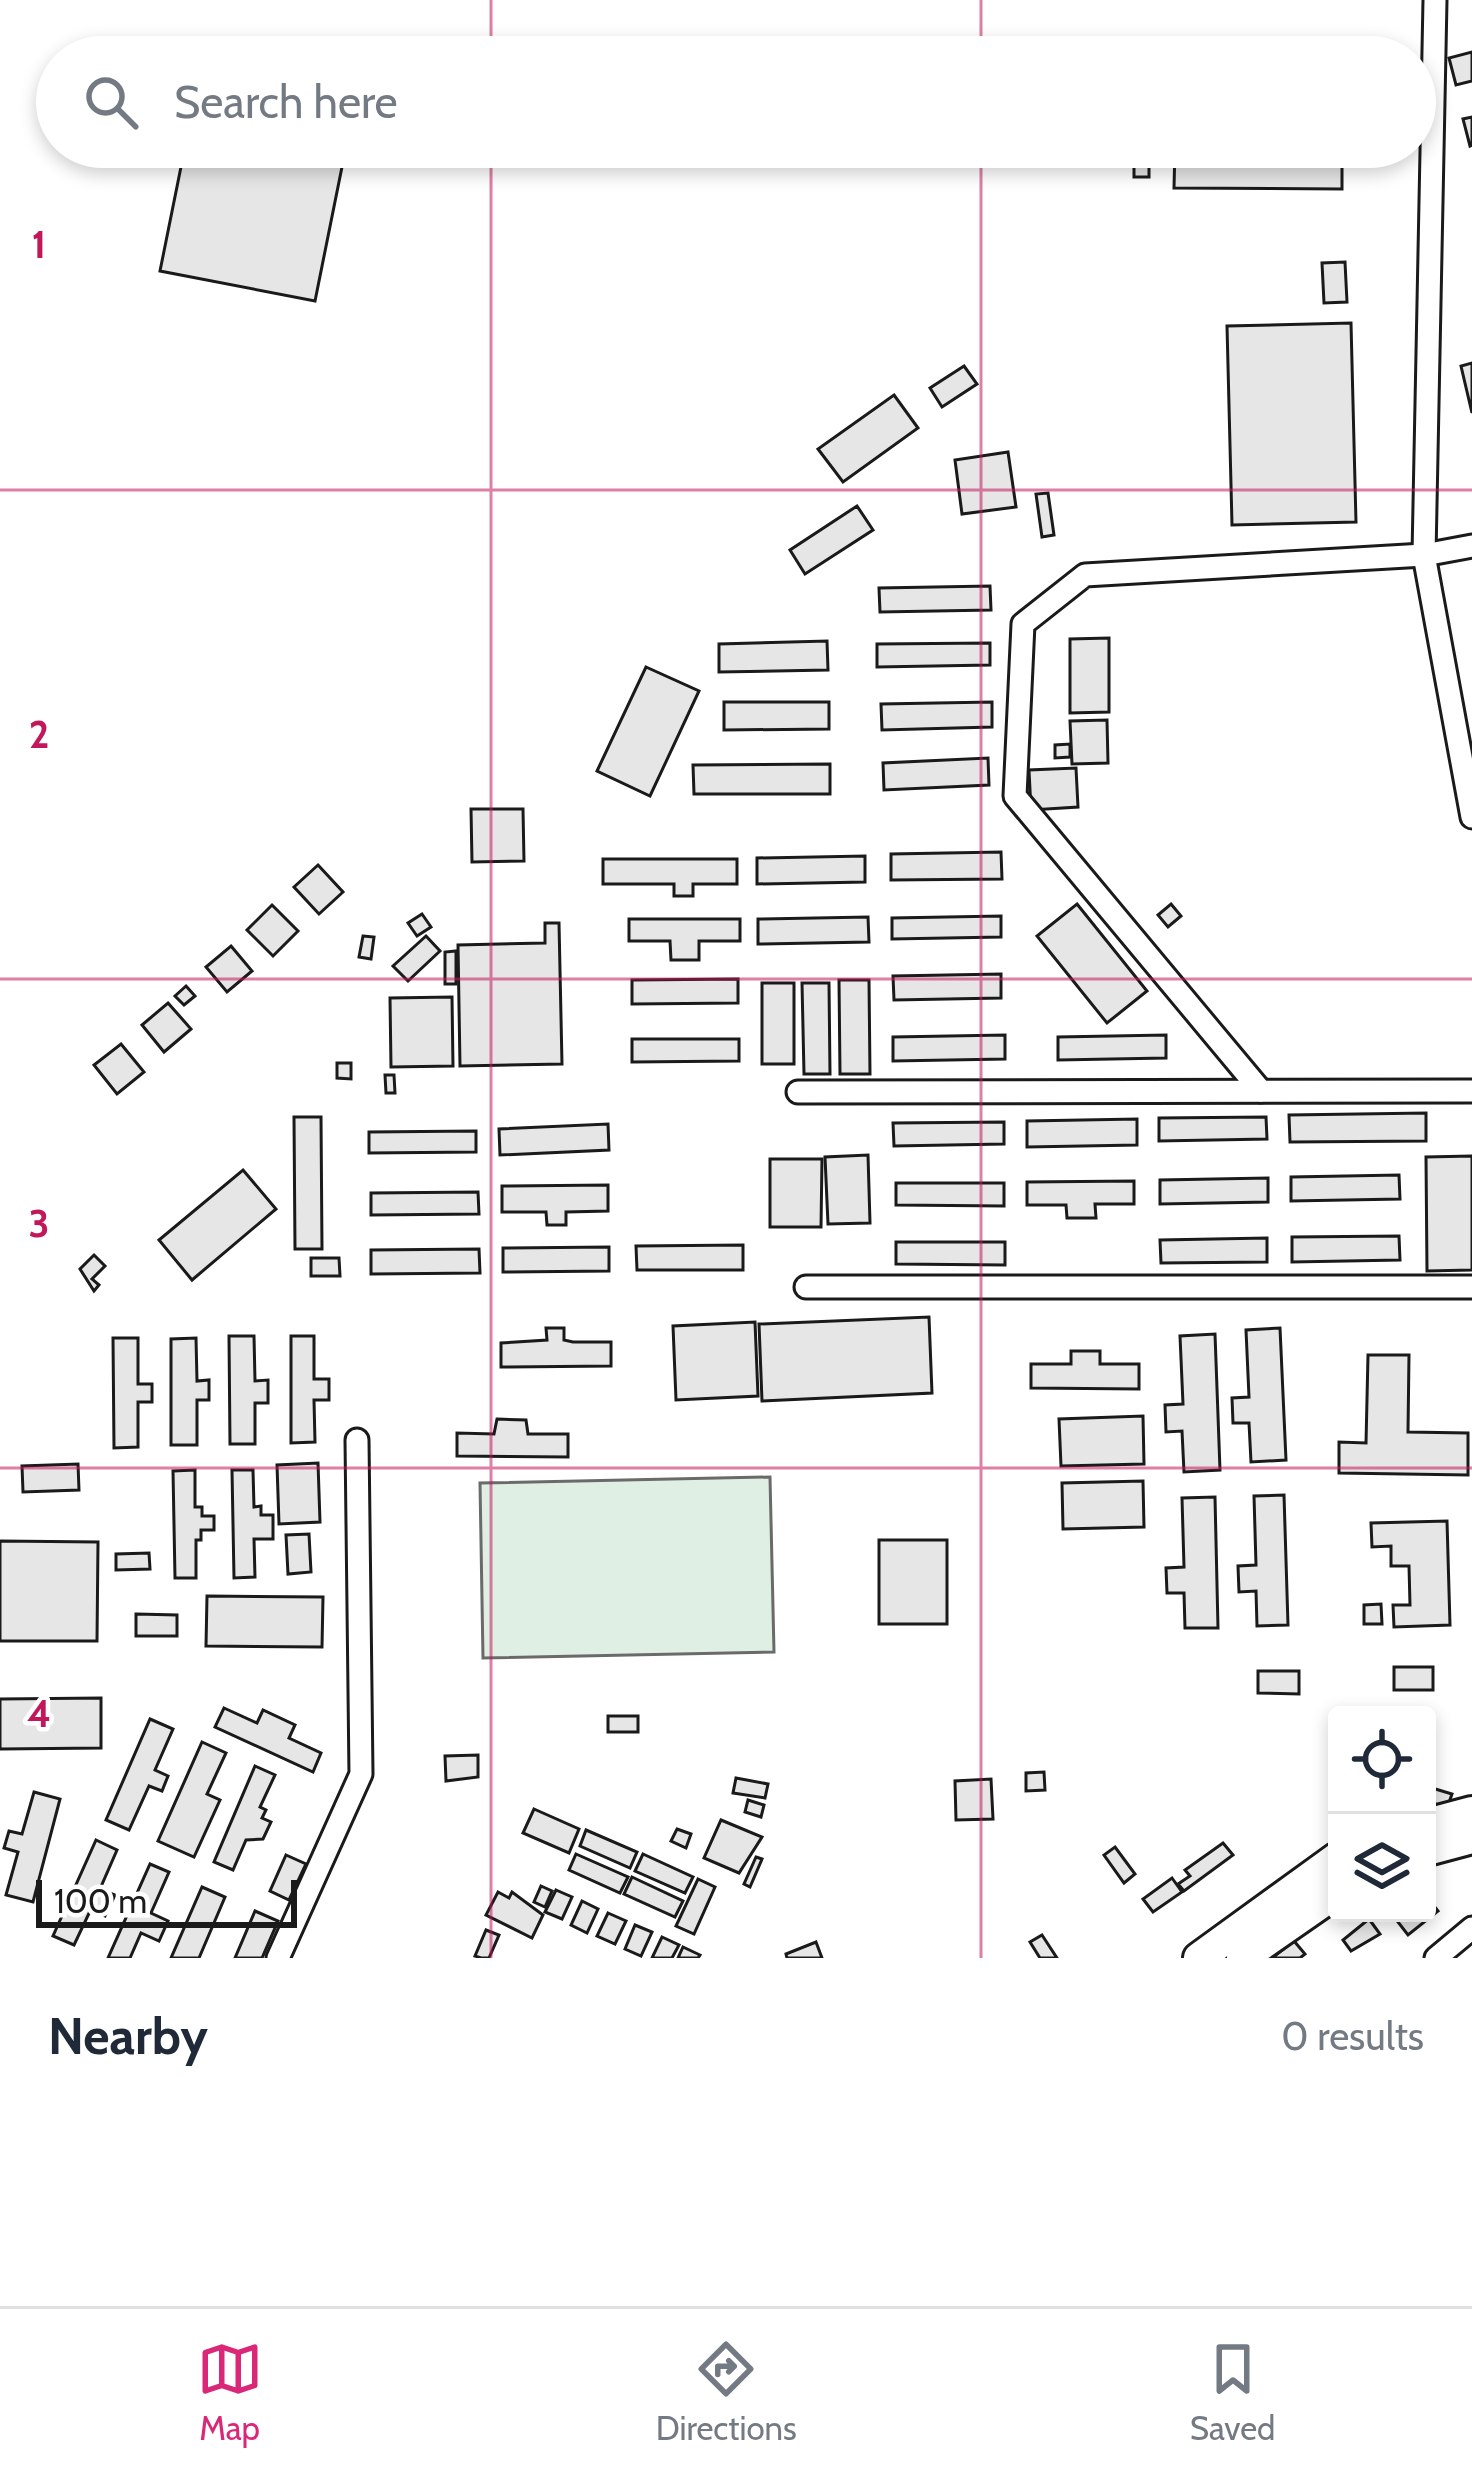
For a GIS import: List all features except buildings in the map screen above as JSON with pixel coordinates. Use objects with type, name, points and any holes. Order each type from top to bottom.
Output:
[{"type":"highway","points":[[1436,1822],[1472,1812]]},
{"type":"highway","points":[[1436,1848],[1472,1838]]},
{"type":"highway","points":[[1199,1958],[1328,1865]]},
{"type":"highway","points":[[1242,1958],[1328,1898]]},
{"type":"street","points":[[1434,36],[1435,0]]},
{"type":"street","points":[[1432,168],[1424,556],[1472,817]]},
{"type":"street","points":[[1261,1091],[1015,796],[1023,624],[1085,575],[1424,556],[1472,545]]},
{"type":"street","points":[[798,1092],[1472,1090]]},
{"type":"street","points":[[806,1287],[1472,1287]]},
{"type":"street","points":[[278,1958],[361,1774],[357,1440]]},
{"type":"street","points":[[1436,1958],[1472,1928]]},
{"type":"green space","points":[[770,1477],[774,1652],[483,1658],[480,1483]]}]
